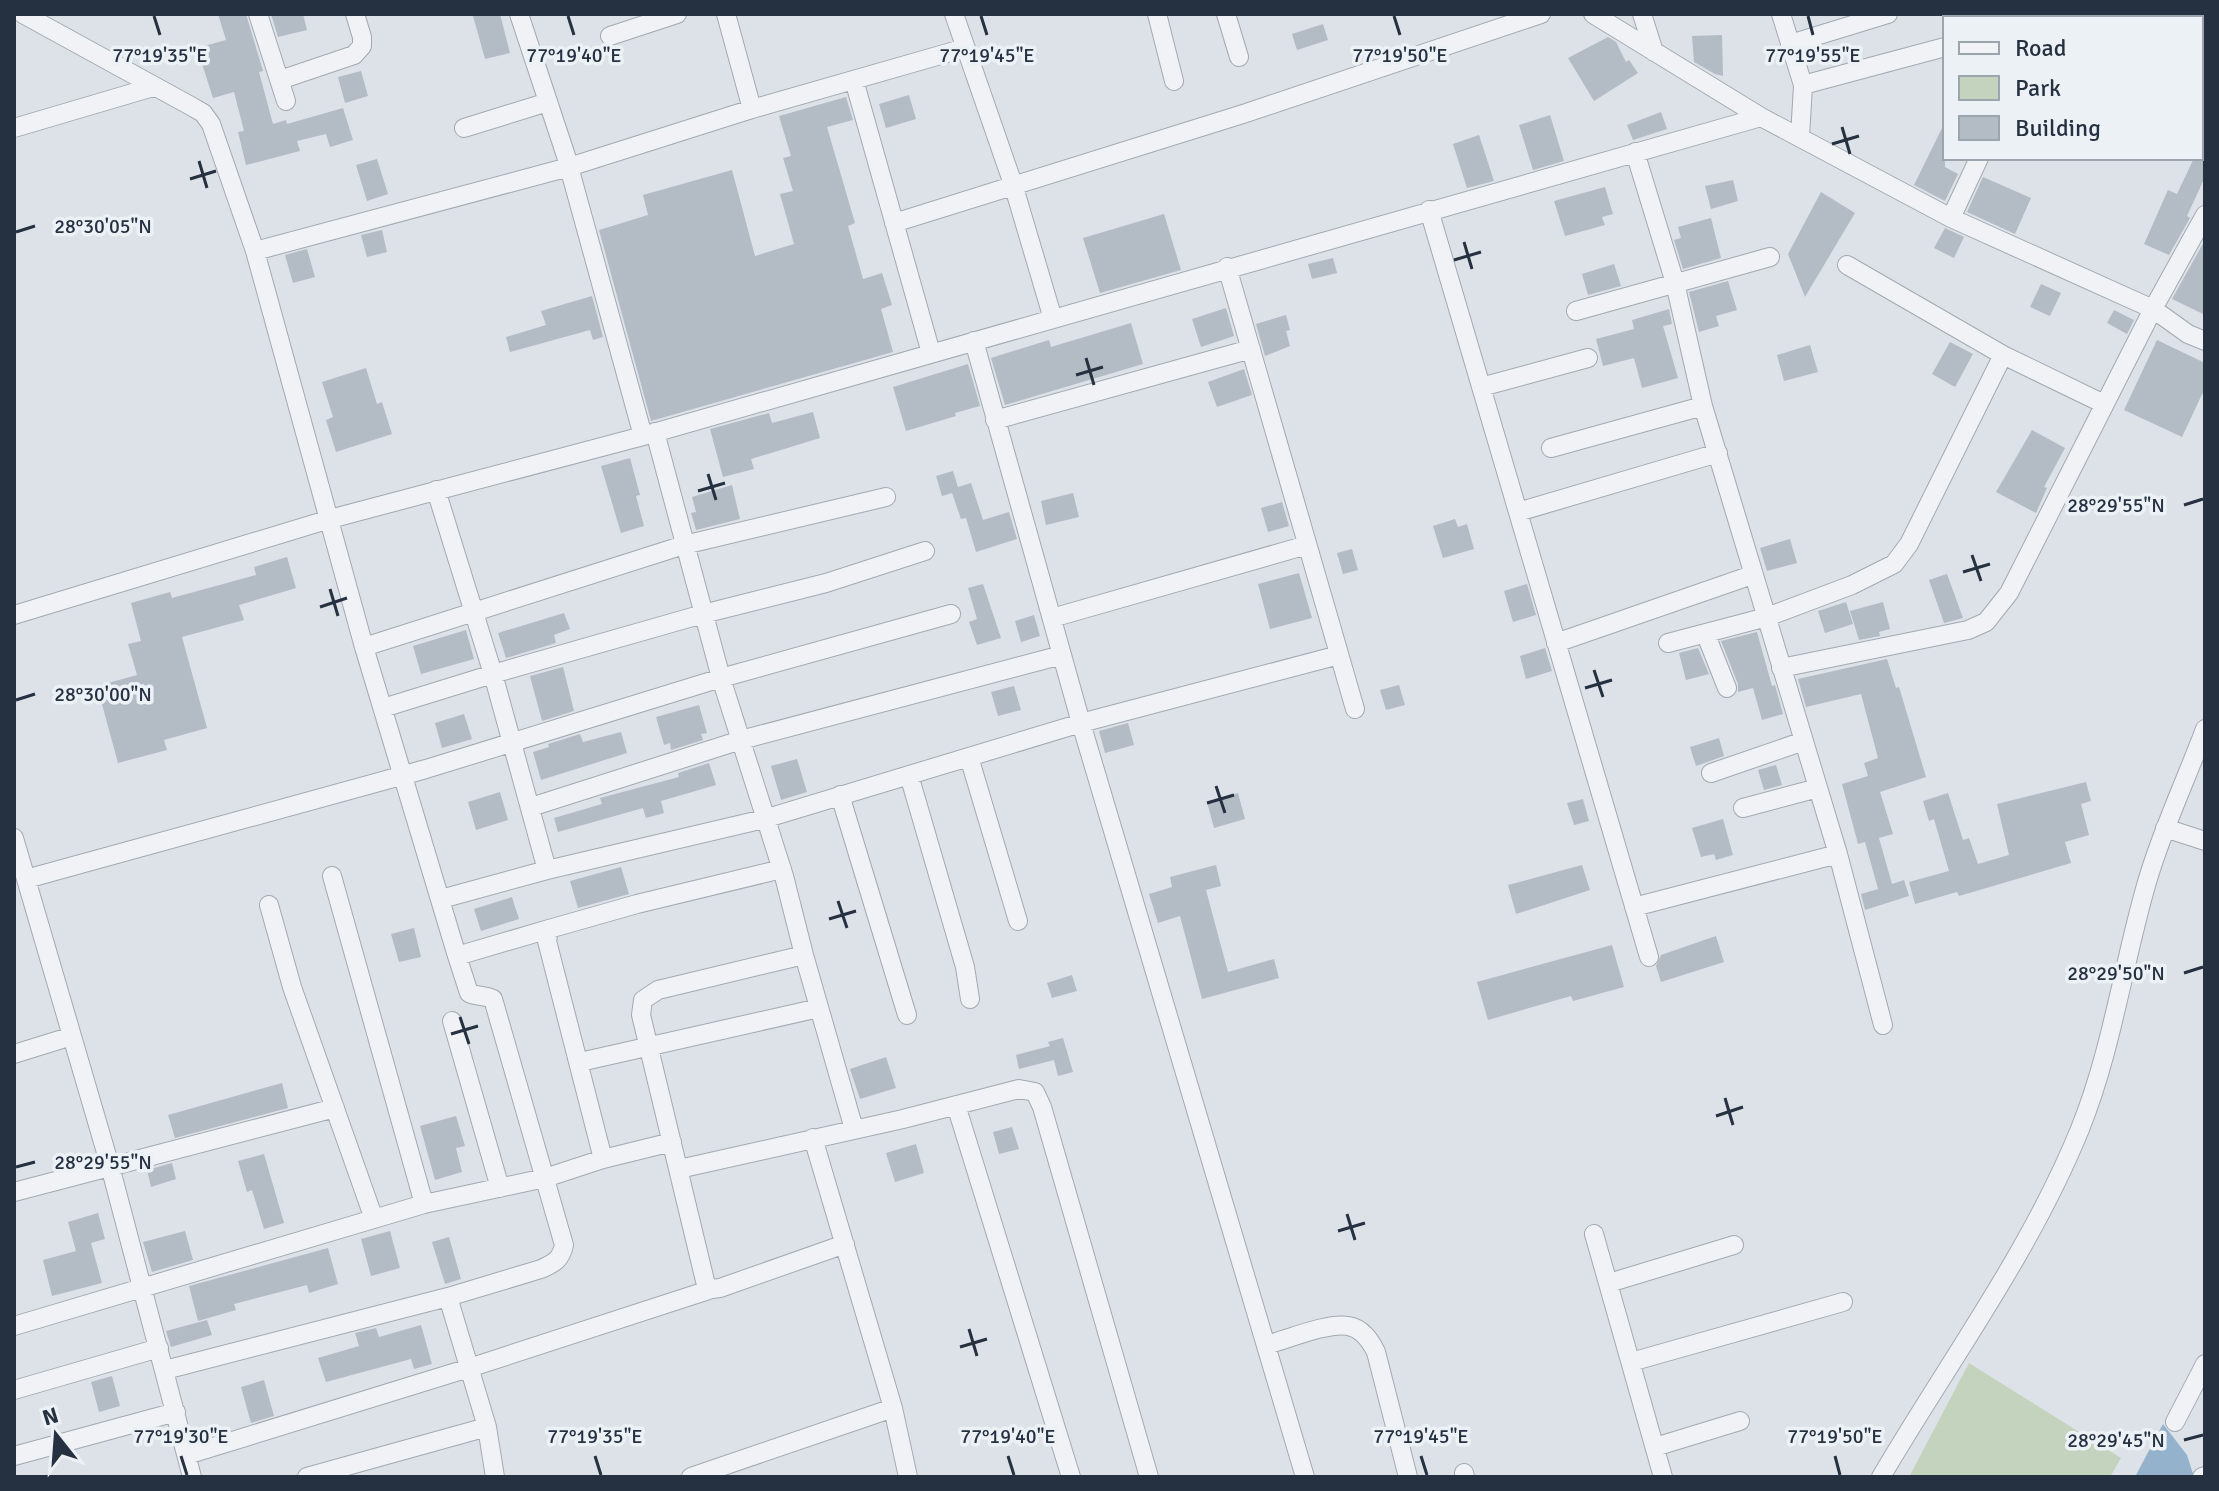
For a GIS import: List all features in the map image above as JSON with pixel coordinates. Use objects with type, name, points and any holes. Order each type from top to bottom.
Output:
[{"type":"street","points":[[23,14],[39,19],[203,113],[211,124],[255,251],[364,647],[457,956],[469,993],[493,999],[564,1245],[555,1263],[541,1269],[448,1297],[165,1370]]},
{"type":"street","points":[[258,14],[286,101]]},
{"type":"street","points":[[280,80],[354,55],[362,46],[355,14]]},
{"type":"street","points":[[519,14],[569,167],[684,545],[721,678],[782,869],[854,1129]]},
{"type":"street","points":[[610,36],[677,14]]},
{"type":"street","points":[[726,14],[752,109]]},
{"type":"street","points":[[954,14],[1013,184],[1053,319]]},
{"type":"street","points":[[1157,14],[1174,81]]},
{"type":"street","points":[[1226,14],[1239,57]]},
{"type":"street","points":[[894,223],[1243,114],[1541,14]]},
{"type":"street","points":[[1593,14],[1761,117],[1951,218],[2153,309],[2188,334],[2205,341]]},
{"type":"street","points":[[1642,14],[1654,52]]},
{"type":"street","points":[[1781,14],[1803,85],[1800,137]]},
{"type":"street","points":[[1790,44],[1888,14]]},
{"type":"street","points":[[255,251],[569,167],[752,109],[965,48]]},
{"type":"street","points":[[1803,85],[1943,48]]},
{"type":"street","points":[[854,80],[931,353]]},
{"type":"street","points":[[14,128],[153,87]]},
{"type":"street","points":[[464,128],[548,102]]},
{"type":"street","points":[[14,615],[330,519],[649,434],[1761,117]]},
{"type":"street","points":[[1635,152],[1675,283],[1703,406],[1838,854],[1883,1025]]},
{"type":"street","points":[[1951,218],[1978,160]]},
{"type":"street","points":[[1429,210],[1649,957]]},
{"type":"street","points":[[1781,668],[1968,630],[1986,622],[2009,593],[2153,309],[2205,215]]},
{"type":"street","points":[[1576,311],[1770,257]]},
{"type":"street","points":[[1847,265],[2003,355],[2104,404]]},
{"type":"street","points":[[1227,267],[1355,709]]},
{"type":"street","points":[[974,341],[1081,723],[1305,1477]]},
{"type":"street","points":[[995,420],[1251,349]]},
{"type":"street","points":[[1668,643],[1767,617],[1852,585],[1894,564],[1909,544],[2003,355]]},
{"type":"street","points":[[1481,387],[1588,358]]},
{"type":"street","points":[[1551,448],[1703,406]]},
{"type":"street","points":[[1518,512],[1718,453]]},
{"type":"street","points":[[436,490],[513,742],[547,870]]},
{"type":"street","points":[[364,647],[684,545],[886,497]]},
{"type":"street","points":[[1052,618],[1307,545]]},
{"type":"street","points":[[383,708],[703,614],[826,583],[925,551]]},
{"type":"street","points":[[1556,643],[1752,575]]},
{"type":"street","points":[[26,879],[403,774],[721,678],[951,614]]},
{"type":"street","points":[[1706,635],[1727,688]]},
{"type":"street","points":[[531,807],[741,740],[1062,655]]},
{"type":"street","points":[[441,899],[547,870],[764,819],[1081,723],[1339,655]]},
{"type":"street","points":[[1881,1477],[2012,1267],[2062,1173],[2095,1089],[2147,882],[2205,729]]},
{"type":"street","points":[[1711,773],[1804,741]]},
{"type":"street","points":[[969,757],[1018,921]]},
{"type":"street","points":[[909,775],[965,967],[970,999]]},
{"type":"street","points":[[1743,808],[1818,788]]},
{"type":"street","points":[[840,795],[907,1015]]},
{"type":"street","points":[[2165,828],[2205,841]]},
{"type":"street","points":[[14,838],[110,1166],[192,1477]]},
{"type":"street","points":[[1634,907],[1838,854]]},
{"type":"street","points":[[457,956],[623,908],[782,869]]},
{"type":"street","points":[[332,876],[424,1204]]},
{"type":"street","points":[[269,905],[292,987],[374,1219]]},
{"type":"street","points":[[549,929],[547,941],[603,1159]]},
{"type":"street","points":[[712,1289],[706,1285],[648,1048],[641,1006],[648,995],[658,990],[804,955]]},
{"type":"street","points":[[580,1062],[819,1008]]},
{"type":"street","points":[[452,1021],[500,1188]]},
{"type":"street","points":[[14,1054],[72,1036]]},
{"type":"street","points":[[679,1169],[1019,1089],[1035,1092],[1042,1107],[1149,1477]]},
{"type":"street","points":[[956,1105],[1071,1477]]},
{"type":"street","points":[[14,1192],[335,1108]]},
{"type":"street","points":[[813,1138],[893,1408],[908,1477]]},
{"type":"street","points":[[14,1326],[424,1204],[545,1178],[603,1159],[672,1142]]},
{"type":"street","points":[[1594,1234],[1663,1477]]},
{"type":"street","points":[[187,1455],[469,1368],[845,1244]]},
{"type":"street","points":[[1609,1283],[1734,1245]]},
{"type":"street","points":[[448,1297],[487,1427],[495,1477]]},
{"type":"street","points":[[1631,1362],[1843,1302]]},
{"type":"street","points":[[1266,1345],[1335,1326],[1349,1326],[1368,1338],[1376,1352],[1408,1477]]},
{"type":"street","points":[[14,1390],[159,1348]]},
{"type":"street","points":[[2175,1422],[2205,1364]]},
{"type":"street","points":[[691,1477],[893,1408]]},
{"type":"street","points":[[14,1456],[176,1412]]},
{"type":"street","points":[[1655,1447],[1740,1421]]},
{"type":"street","points":[[307,1477],[487,1427]]},
{"type":"green space","points":[[1969,1363],[2121,1458],[2110,1477],[1909,1477]]},
{"type":"water","points":[[2163,1424],[2187,1455],[2194,1477],[2135,1477]]},
{"type":"building","points":[[218,14],[246,14],[263,71],[259,72],[273,124],[286,120],[287,124],[343,108],[353,140],[330,147],[326,134],[297,141],[300,151],[246,165],[238,132],[244,131],[234,92],[213,98],[197,48],[226,40]]},
{"type":"building","points":[[271,14],[303,14],[307,30],[278,37]]},
{"type":"building","points":[[500,14],[510,53],[485,59],[473,16]]},
{"type":"building","points":[[1323,24],[1328,40],[1297,50],[1292,34]]},
{"type":"building","points":[[1722,35],[1723,76],[1694,62],[1692,36]]},
{"type":"building","points":[[1608,37],[1616,42],[1626,62],[1629,60],[1638,73],[1594,101],[1568,58]]},
{"type":"building","points":[[361,71],[368,96],[345,103],[338,77]]},
{"type":"building","points":[[909,95],[916,119],[886,128],[879,104]]},
{"type":"building","points":[[846,97],[853,120],[827,127],[855,223],[848,226],[863,279],[882,273],[892,305],[881,309],[893,352],[651,421],[599,230],[648,215],[643,195],[732,170],[755,256],[794,244],[780,194],[793,191],[783,158],[791,156],[779,116]]},
{"type":"building","points":[[1661,112],[1667,129],[1633,140],[1627,125]]},
{"type":"building","points":[[1550,115],[1564,161],[1533,170],[1519,125]]},
{"type":"building","points":[[1943,126],[1945,167],[1958,174],[1945,201],[1914,185]]},
{"type":"building","points":[[2205,133],[2205,177],[2187,216],[2190,218],[2169,255],[2144,244],[2168,190],[2177,194],[2193,160],[2203,160]]},
{"type":"building","points":[[1479,135],[1494,181],[1467,188],[1453,144]]},
{"type":"building","points":[[377,159],[388,194],[367,201],[356,165]]},
{"type":"building","points":[[1983,177],[2031,198],[2015,234],[1967,212]]},
{"type":"building","points":[[1733,180],[1738,201],[1711,209],[1705,186]]},
{"type":"building","points":[[1605,187],[1613,214],[1602,217],[1605,225],[1565,236],[1554,201]]},
{"type":"building","points":[[1821,192],[1855,213],[1805,297],[1788,254]]},
{"type":"building","points":[[1164,214],[1181,270],[1100,293],[1083,238]]},
{"type":"building","points":[[1711,218],[1721,258],[1683,269],[1674,240],[1681,238],[1678,227]]},
{"type":"building","points":[[1945,228],[1964,237],[1954,258],[1934,248]]},
{"type":"building","points":[[382,230],[387,252],[367,257],[361,235]]},
{"type":"building","points":[[2205,240],[2205,315],[2172,299]]},
{"type":"building","points":[[307,249],[315,277],[293,283],[285,255]]},
{"type":"building","points":[[1333,258],[1337,273],[1312,279],[1308,264]]},
{"type":"building","points":[[1614,264],[1621,286],[1588,295],[1582,274]]},
{"type":"building","points":[[1728,281],[1737,310],[1716,316],[1719,326],[1699,332],[1689,292]]},
{"type":"building","points":[[2041,284],[2061,293],[2050,316],[2030,307]]},
{"type":"building","points":[[592,296],[603,337],[593,340],[590,330],[510,352],[506,337],[546,325],[541,311]]},
{"type":"building","points":[[1226,308],[1234,336],[1201,347],[1192,319]]},
{"type":"building","points":[[1669,309],[1672,324],[1663,326],[1678,378],[1642,388],[1634,358],[1603,366],[1596,339],[1634,329],[1632,320]]},
{"type":"building","points":[[2114,310],[2134,320],[2127,334],[2107,323]]},
{"type":"building","points":[[1286,315],[1290,346],[1265,356],[1256,324]]},
{"type":"building","points":[[1131,323],[1143,364],[1005,405],[991,358],[1049,340],[1051,347]]},
{"type":"building","points":[[2157,340],[2205,363],[2205,388],[2182,437],[2124,410]]},
{"type":"building","points":[[1950,342],[1973,354],[1955,387],[1932,374]]},
{"type":"building","points":[[1810,345],[1818,372],[1784,381],[1777,355]]},
{"type":"building","points":[[968,364],[980,406],[906,431],[893,387]]},
{"type":"building","points":[[366,368],[377,404],[382,402],[392,434],[336,452],[326,420],[333,417],[322,382]]},
{"type":"building","points":[[1244,369],[1252,395],[1217,407],[1208,382]]},
{"type":"building","points":[[813,412],[820,438],[751,459],[754,469],[723,477],[710,429],[769,413],[772,423]]},
{"type":"building","points":[[2032,430],[2065,448],[2044,487],[2047,488],[2036,513],[1996,492]]},
{"type":"building","points":[[630,458],[644,526],[621,533],[601,466]]},
{"type":"building","points":[[953,471],[958,487],[971,483],[983,520],[1009,512],[1017,539],[976,552],[966,518],[961,519],[952,493],[942,496],[936,476]]},
{"type":"building","points":[[732,485],[740,519],[696,530],[691,513],[696,512],[692,497]]},
{"type":"building","points":[[1073,493],[1079,517],[1046,525],[1041,501]]},
{"type":"building","points":[[1282,502],[1289,526],[1268,532],[1261,508]]},
{"type":"building","points":[[1455,519],[1458,527],[1467,524],[1474,549],[1443,558],[1433,526]]},
{"type":"building","points":[[1790,539],[1797,563],[1767,571],[1760,548]]},
{"type":"building","points":[[1352,549],[1358,570],[1343,574],[1337,553]]},
{"type":"building","points":[[287,557],[296,588],[239,605],[244,620],[182,637],[207,728],[164,740],[167,750],[118,763],[97,686],[137,675],[128,644],[141,641],[131,603],[170,592],[172,598],[256,575],[254,567]]},
{"type":"building","points":[[1299,573],[1312,618],[1270,629],[1258,584]]},
{"type":"building","points":[[1947,574],[1963,618],[1944,623],[1929,580]]},
{"type":"building","points":[[983,584],[1001,638],[977,645],[969,622],[977,619],[968,588]]},
{"type":"building","points":[[1527,584],[1536,615],[1513,622],[1504,591]]},
{"type":"building","points":[[1846,602],[1853,624],[1825,633],[1818,611]]},
{"type":"building","points":[[1883,602],[1890,629],[1879,632],[1880,636],[1859,640],[1850,611]]},
{"type":"building","points":[[564,613],[570,629],[554,635],[556,643],[506,658],[498,633]]},
{"type":"building","points":[[1034,615],[1040,636],[1021,642],[1015,621]]},
{"type":"building","points":[[466,630],[474,659],[421,674],[413,646]]},
{"type":"building","points":[[1757,632],[1783,714],[1762,720],[1753,688],[1738,692],[1738,684],[1721,641]]},
{"type":"building","points":[[1545,648],[1552,671],[1526,679],[1520,656]]},
{"type":"building","points":[[1698,648],[1709,674],[1686,680],[1679,653]]},
{"type":"building","points":[[1887,659],[1896,688],[1899,687],[1926,777],[1880,792],[1893,834],[1879,838],[1892,884],[1904,880],[1909,896],[1865,910],[1861,894],[1878,889],[1865,842],[1858,844],[1842,784],[1868,776],[1864,763],[1878,758],[1861,694],[1806,707],[1798,679]]},
{"type":"building","points":[[563,667],[574,711],[542,721],[530,676]]},
{"type":"building","points":[[1399,685],[1405,705],[1386,710],[1380,690]]},
{"type":"building","points":[[1014,686],[1021,710],[998,716],[991,692]]},
{"type":"building","points":[[699,705],[707,733],[701,734],[703,740],[671,750],[670,743],[664,745],[656,717]]},
{"type":"building","points":[[464,714],[472,739],[442,748],[435,723]]},
{"type":"building","points":[[1128,723],[1134,745],[1105,753],[1099,731]]},
{"type":"building","points":[[621,732],[627,753],[541,780],[533,752],[580,734],[583,742]]},
{"type":"building","points":[[1719,738],[1724,756],[1696,766],[1690,747]]},
{"type":"building","points":[[797,759],[807,792],[781,800],[771,766]]},
{"type":"building","points":[[709,763],[716,785],[661,801],[664,813],[646,818],[643,808],[558,832],[554,818],[602,804],[600,798],[679,777],[678,773]]},
{"type":"building","points":[[1776,765],[1782,785],[1764,790],[1758,770]]},
{"type":"building","points":[[2086,782],[2091,801],[2081,804],[2089,835],[2065,842],[2071,863],[1959,896],[1957,892],[1915,904],[1909,882],[1949,871],[1934,819],[1929,821],[1923,801],[1948,793],[1963,840],[1969,838],[1978,864],[2009,855],[1997,804]]},
{"type":"building","points":[[500,792],[508,820],[476,830],[468,802]]},
{"type":"building","points":[[1238,793],[1245,819],[1214,828],[1207,802]]},
{"type":"building","points":[[1583,799],[1589,821],[1574,825],[1567,803]]},
{"type":"building","points":[[1723,819],[1733,855],[1716,860],[1714,854],[1701,857],[1692,828]]},
{"type":"building","points":[[1216,865],[1221,886],[1206,890],[1228,972],[1274,959],[1279,978],[1202,999],[1180,916],[1158,923],[1149,894],[1172,887],[1170,877]]},
{"type":"building","points":[[1582,865],[1590,890],[1516,914],[1508,885]]},
{"type":"building","points":[[621,867],[629,894],[578,908],[570,881]]},
{"type":"building","points":[[512,897],[519,919],[481,931],[474,909]]},
{"type":"building","points":[[414,928],[421,957],[399,962],[391,934]]},
{"type":"building","points":[[1716,936],[1724,962],[1661,982],[1656,966],[1661,955]]},
{"type":"building","points":[[1612,945],[1624,987],[1573,1001],[1571,996],[1488,1020],[1477,982]]},
{"type":"building","points":[[1072,975],[1077,991],[1052,998],[1047,983]]},
{"type":"building","points":[[1063,1038],[1073,1072],[1058,1076],[1054,1060],[1019,1069],[1016,1055],[1050,1046],[1048,1042]]},
{"type":"building","points":[[886,1057],[896,1088],[860,1099],[850,1069]]},
{"type":"building","points":[[282,1083],[288,1108],[175,1138],[168,1115]]},
{"type":"building","points":[[456,1116],[465,1146],[456,1148],[462,1172],[435,1180],[420,1126]]},
{"type":"building","points":[[1012,1127],[1019,1149],[999,1154],[993,1132]]},
{"type":"building","points":[[916,1144],[924,1173],[895,1182],[886,1153]]},
{"type":"building","points":[[264,1154],[284,1223],[264,1229],[252,1190],[247,1192],[238,1161]]},
{"type":"building","points":[[172,1163],[176,1179],[151,1187],[147,1170]]},
{"type":"building","points":[[98,1213],[105,1239],[91,1243],[102,1283],[52,1296],[43,1260],[76,1251],[68,1222]]},
{"type":"building","points":[[185,1231],[193,1260],[152,1272],[143,1242]]},
{"type":"building","points":[[390,1231],[400,1268],[371,1276],[361,1239]]},
{"type":"building","points":[[449,1237],[461,1279],[445,1284],[432,1242]]},
{"type":"building","points":[[328,1248],[338,1284],[309,1293],[307,1285],[234,1304],[236,1310],[198,1321],[189,1286]]},
{"type":"building","points":[[207,1320],[212,1335],[171,1347],[166,1331]]},
{"type":"building","points":[[421,1325],[432,1364],[414,1369],[411,1359],[326,1382],[318,1358],[359,1346],[355,1333],[376,1328],[379,1337]]},
{"type":"building","points":[[112,1376],[120,1406],[99,1412],[91,1382]]},
{"type":"building","points":[[264,1380],[274,1416],[251,1423],[241,1387]]}]
